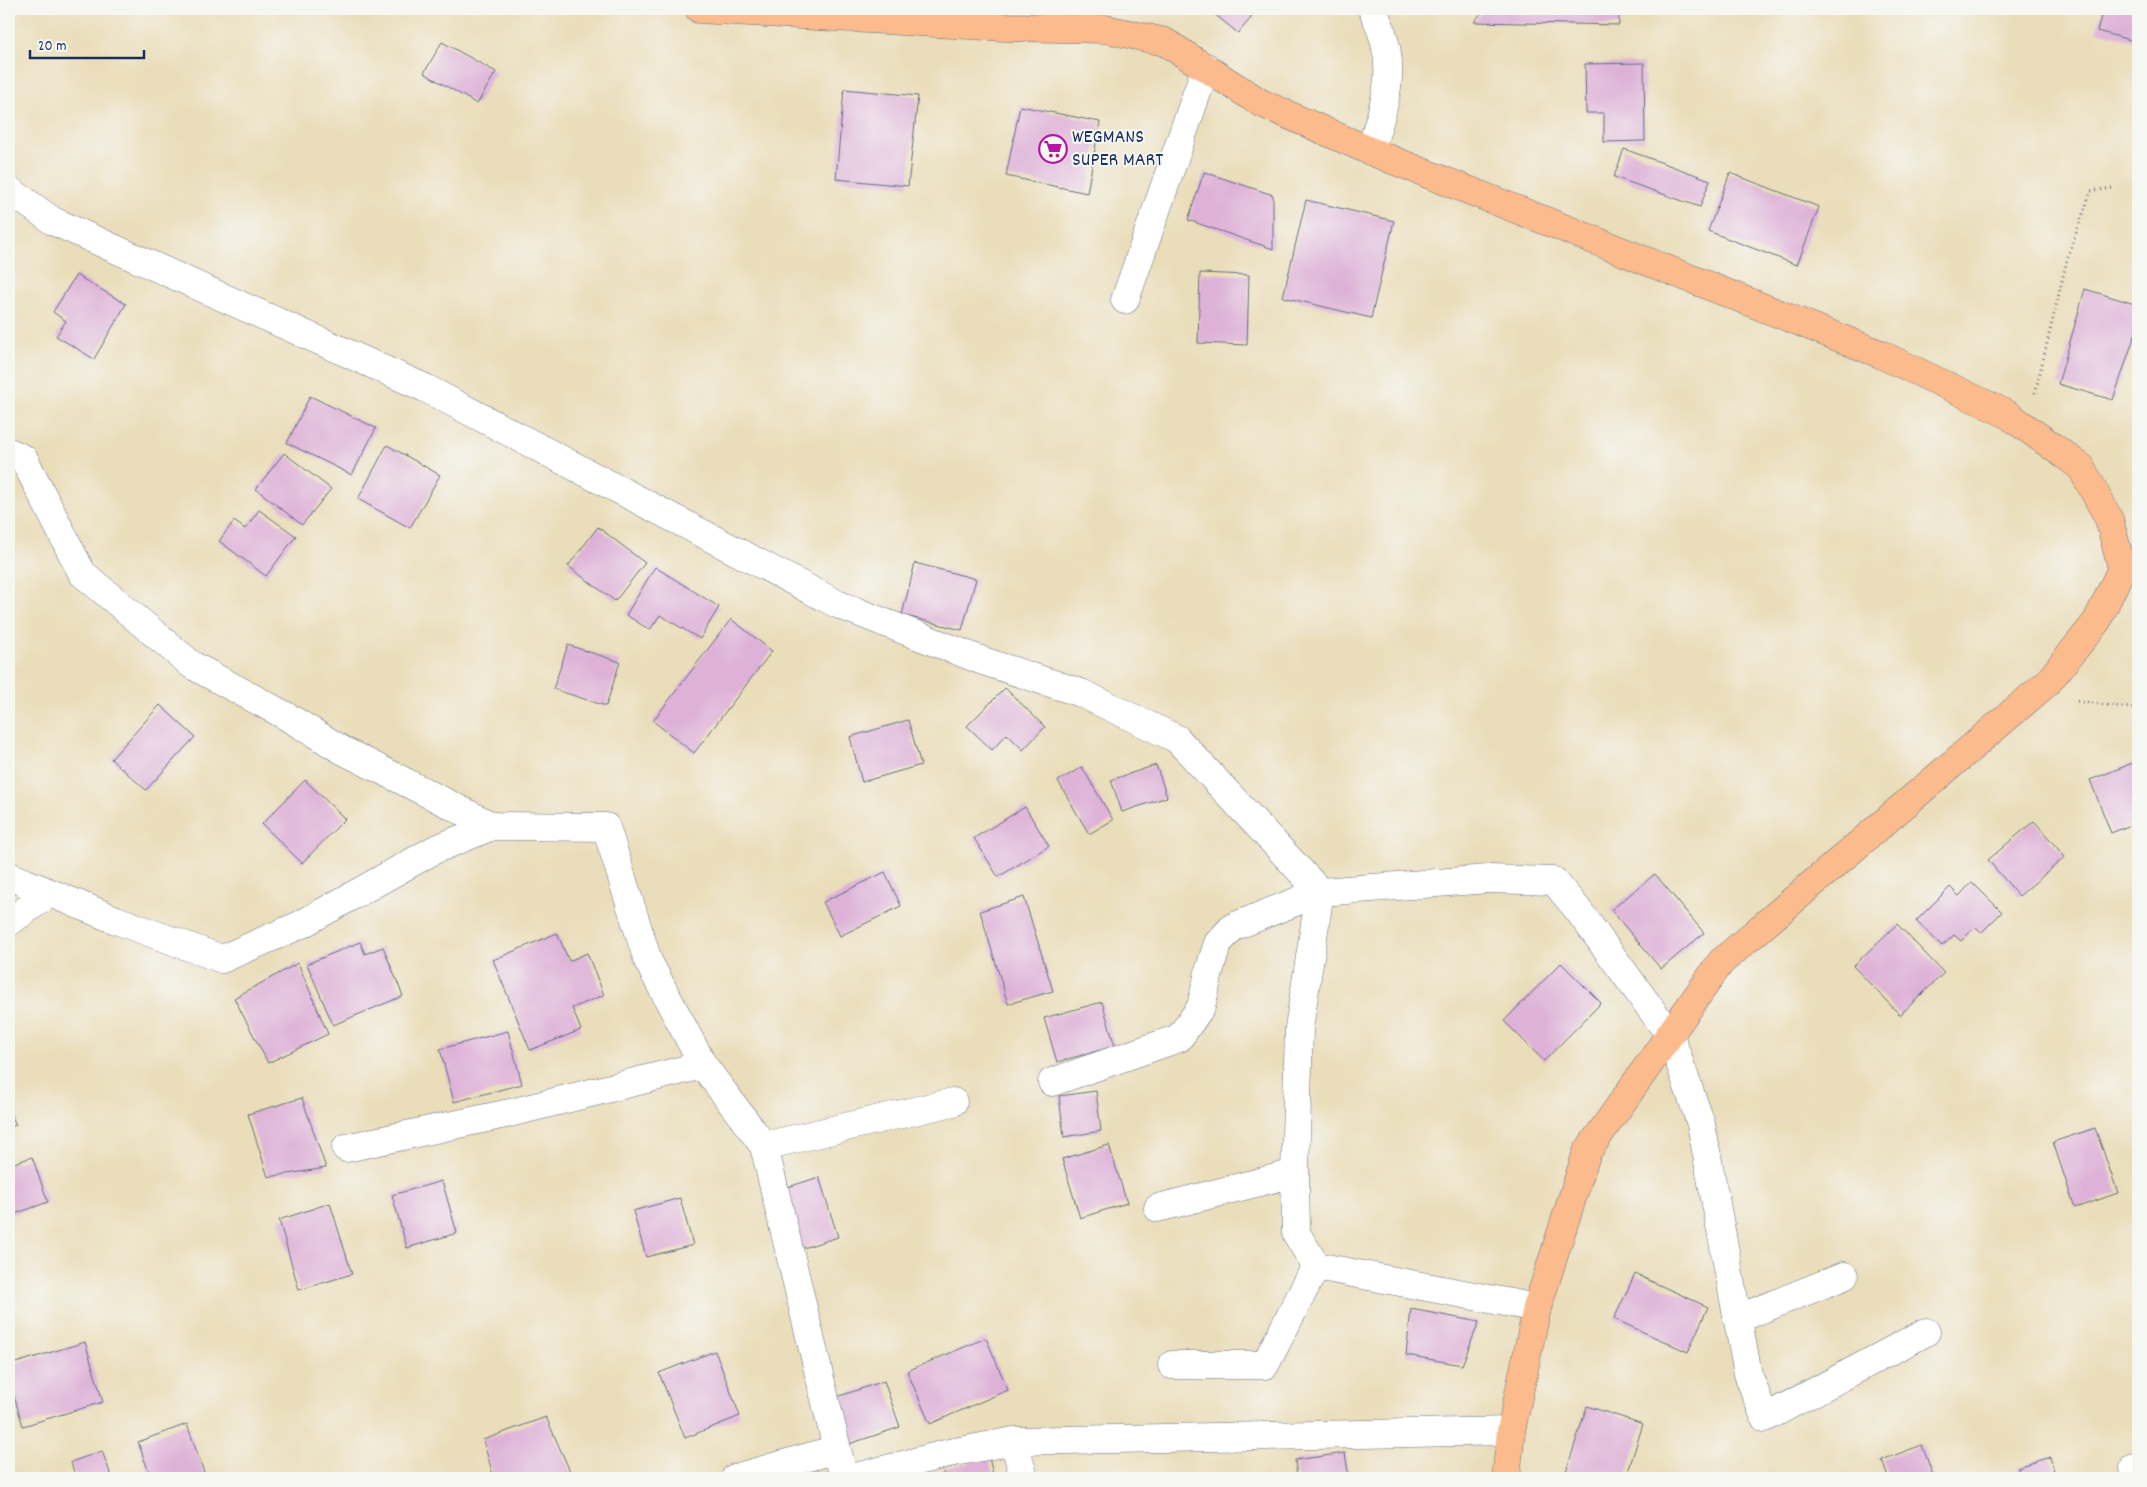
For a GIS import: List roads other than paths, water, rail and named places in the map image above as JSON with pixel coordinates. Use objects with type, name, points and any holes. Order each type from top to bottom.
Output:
[{"type":"main road","points":[[699,9],[1004,27],[1106,29],[1165,42],[1261,103],[1370,151],[1880,354],[2007,414],[2081,467],[2109,519],[2122,568],[2097,621],[2048,682],[2034,695],[1856,844],[1721,962],[1587,1152],[1536,1308],[1511,1431],[1506,1478]]},
{"type":"street","points":[[1370,151],[1384,106],[1390,75],[1386,42],[1372,9]]},
{"type":"street","points":[[1125,300],[1206,67]]},
{"type":"street","points":[[9,190],[53,221],[425,388],[838,604],[983,661],[1081,693],[1177,738],[1320,892]]},
{"type":"street","points":[[9,452],[24,459],[82,573],[192,665],[286,716],[342,750],[492,826]]},
{"type":"street","points":[[9,876],[116,920],[222,958],[302,924],[434,850],[492,826],[606,827],[648,961],[703,1065],[764,1146],[844,1478]]},
{"type":"street","points":[[1052,1082],[1179,1038],[1201,1007],[1218,943],[1233,927],[1320,892],[1488,879],[1554,881],[1578,910],[1670,1035],[1701,1124],[1748,1374],[1765,1418],[1926,1332]]},
{"type":"street","points":[[1320,892],[1300,1028],[1295,1173],[1296,1233],[1316,1266],[1536,1308]]},
{"type":"street","points":[[9,922],[50,893]]},
{"type":"street","points":[[346,1148],[510,1113],[703,1065]]},
{"type":"street","points":[[764,1146],[953,1102]]},
{"type":"street","points":[[1158,1208],[1295,1173]]},
{"type":"street","points":[[1172,1365],[1265,1365],[1316,1266]]},
{"type":"street","points":[[1737,1319],[1844,1276]]},
{"type":"street","points":[[852,1478],[949,1454],[1014,1441],[1511,1431]]},
{"type":"street","points":[[1014,1441],[1024,1478]]},
{"type":"street","points":[[735,1478],[837,1449]]},
{"type":"place","name":"WEGMANS SUPER MART","points":[[1053,149]]}]
